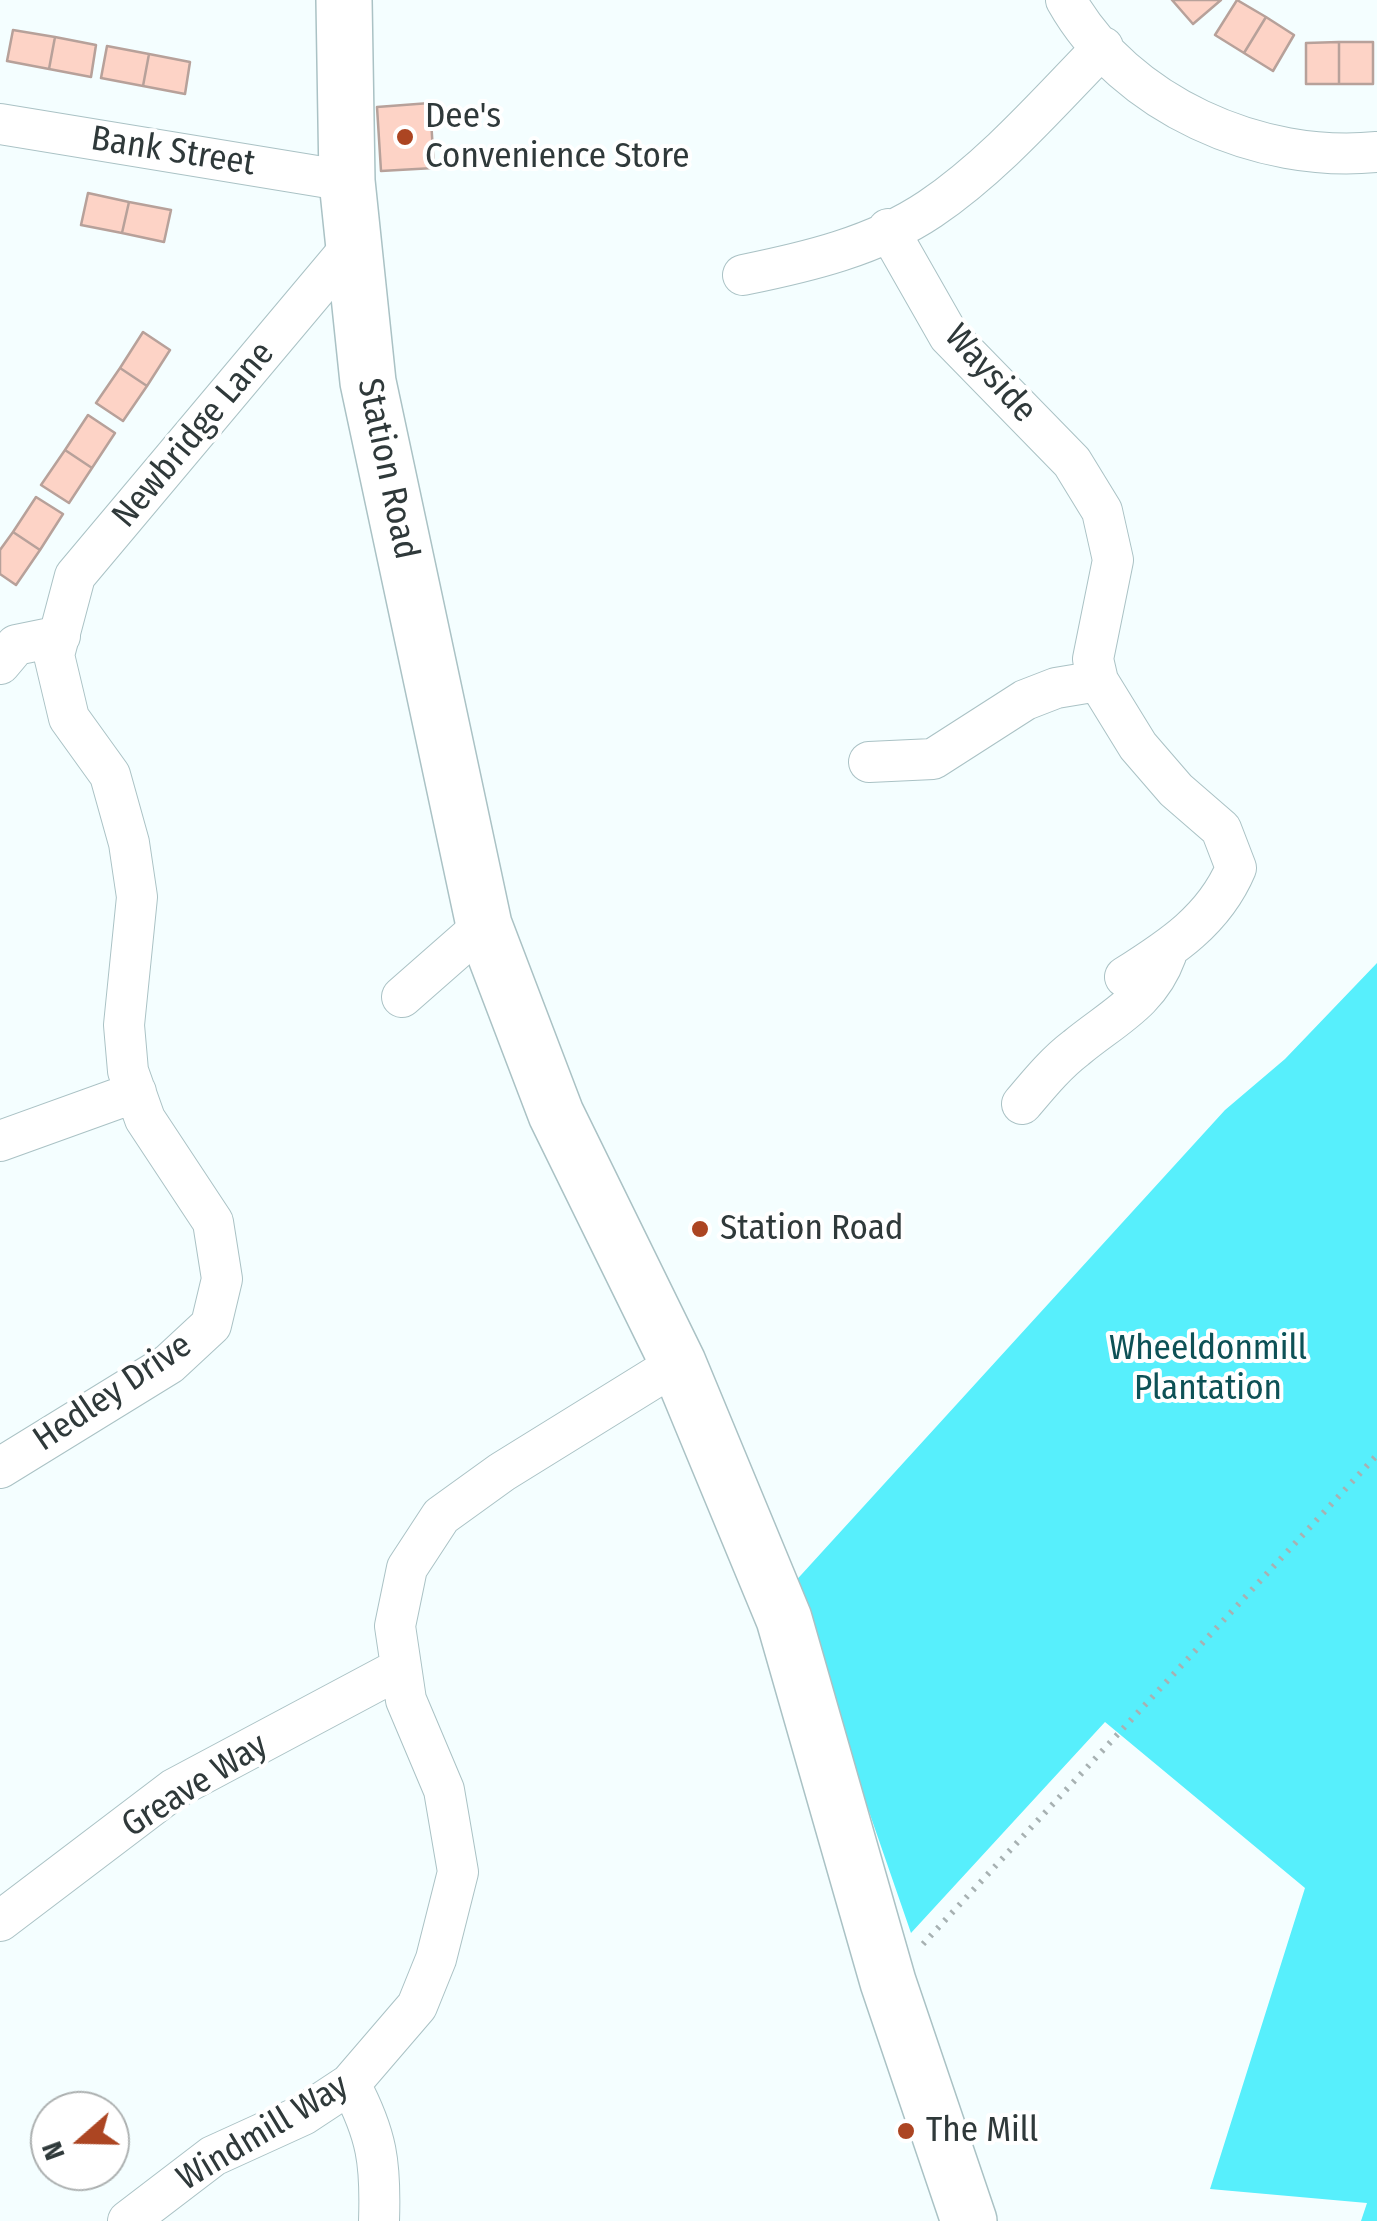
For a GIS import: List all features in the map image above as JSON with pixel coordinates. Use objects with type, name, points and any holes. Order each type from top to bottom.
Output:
[{"type":"main road","name":"Station Road","points":[[344,0],[347,181],[368,382],[484,925],[556,1114],[678,1364],[784,1619],[888,1982],[969,2221]]},
{"type":"street","points":[[1066,0],[1103,47],[1145,88],[1217,129],[1282,148],[1377,152]]},
{"type":"street","points":[[744,276],[825,258],[929,210],[994,156],[1103,47]]},
{"type":"street","name":"Bank Street","points":[[0,124],[347,181]]},
{"type":"street","name":"Wayside","points":[[888,229],[949,336],[1072,462],[1102,511],[1112,560],[1093,659],[1098,681]]},
{"type":"street","name":"Newbridge Lane","points":[[57,646],[75,576],[352,246]]},
{"type":"street","points":[[0,664],[16,645],[57,646]]},
{"type":"street","name":"Hedley Drive","points":[[0,1468],[170,1364],[212,1325],[222,1279],[214,1222],[146,1118],[128,1071],[124,1025],[136,897],[129,843],[110,776],[69,718],[57,646]]},
{"type":"street","points":[[869,762],[933,760],[1025,700],[1056,688],[1098,681],[1138,746],[1230,844],[1236,868],[1212,911],[1167,950],[1126,977]]},
{"type":"street","points":[[402,997],[484,925]]},
{"type":"street","points":[[1022,1104],[1064,1057],[1139,1001],[1152,985],[1167,950]]},
{"type":"street","points":[[0,1141],[136,1092]]},
{"type":"street","name":"Windmill Way","points":[[128,2221],[213,2156],[302,2114],[350,2084],[417,2006],[436,1959],[458,1872],[444,1790],[406,1700],[395,1626],[407,1568],[441,1516],[502,1472],[678,1364]]},
{"type":"street","name":"Greave Way","points":[[0,1922],[174,1789],[401,1668]]},
{"type":"street","points":[[350,2084],[365,2113],[381,2166],[379,2221]]},
{"type":"path","points":[[964,1900],[1377,1455]]},
{"type":"green space","name":"Wheeldonmill Plantation","points":[[1377,963],[1377,2221],[1361,2221],[1367,2203],[1210,2189],[1305,1888],[1105,1722],[911,1933],[791,1586],[1225,1110],[1285,1059]]},
{"type":"building","points":[[1172,0],[1221,0],[1193,24]]},
{"type":"building","points":[[1237,0],[1266,17],[1244,53],[1215,35]]},
{"type":"building","points":[[1266,17],[1294,35],[1273,71],[1244,53]]},
{"type":"building","points":[[13,30],[55,37],[49,69],[7,61]]},
{"type":"building","points":[[55,37],[96,45],[91,77],[49,69]]},
{"type":"building","points":[[1339,42],[1339,84],[1306,84],[1306,43]]},
{"type":"building","points":[[1339,42],[1373,42],[1373,84],[1339,84]]},
{"type":"building","points":[[107,46],[149,54],[143,86],[101,78]]},
{"type":"building","points":[[149,54],[190,62],[185,94],[143,86]]},
{"type":"building","name":"Dee's Convenience Store","points":[[430,103],[434,168],[381,171],[377,107]]},
{"type":"building","points":[[88,193],[129,202],[122,233],[81,225]]},
{"type":"building","points":[[129,202],[171,210],[164,242],[122,233]]},
{"type":"building","points":[[143,332],[170,350],[147,386],[120,368]]},
{"type":"building","points":[[120,368],[147,386],[123,421],[96,403]]},
{"type":"building","points":[[88,415],[115,433],[92,468],[65,450]]},
{"type":"building","points":[[65,450],[92,468],[69,503],[41,485]]},
{"type":"building","points":[[36,497],[63,514],[40,550],[13,532]]},
{"type":"building","points":[[13,532],[40,550],[16,585],[0,574],[0,550]]},
{"type":"place","name":"Dee's Convenience Store","points":[[405,137]]},
{"type":"place","name":"Station Road","points":[[700,1229]]},
{"type":"place","name":"The Mill","points":[[906,2131]]}]
